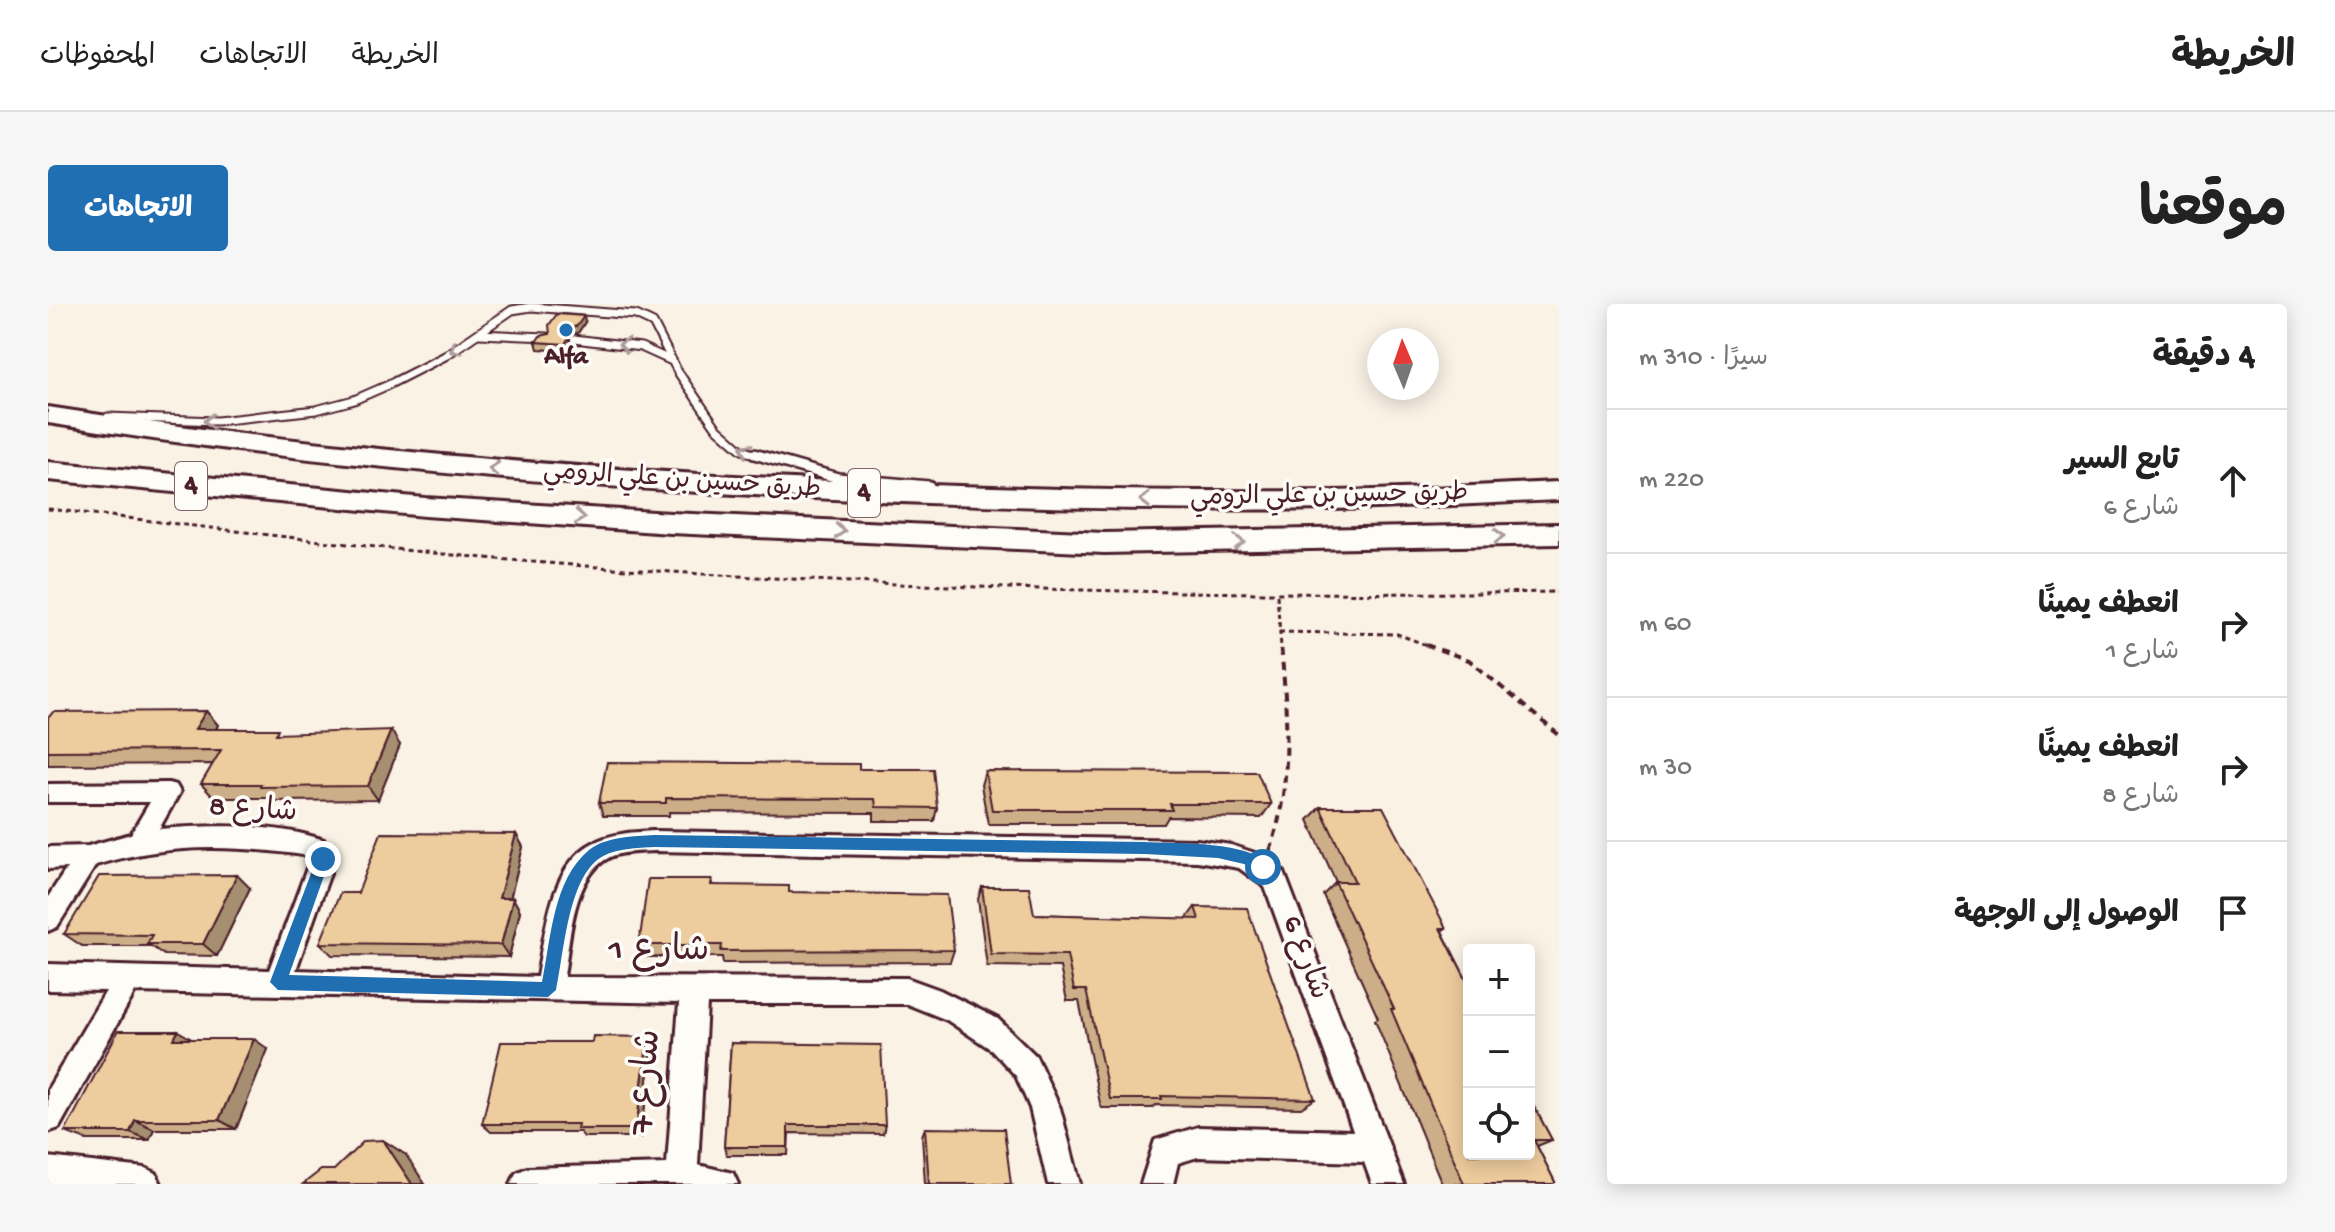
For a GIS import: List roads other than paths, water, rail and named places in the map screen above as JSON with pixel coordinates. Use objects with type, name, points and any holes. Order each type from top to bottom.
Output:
[{"type":"highway","name":"طريق حسين بن علي الرومي","points":[[48,412],[170,436],[314,453],[567,475],[839,492],[1097,500],[1334,500],[1559,491]]},
{"type":"highway","points":[[48,428],[170,436]]},
{"type":"highway","points":[[48,450],[335,499]]},
{"type":"highway","name":"طريق حسين بن علي الرومي","points":[[48,471],[335,499],[671,523],[1104,543],[1559,534]]},
{"type":"street","name":"شارع 8","points":[[48,793],[168,792],[139,842]]},
{"type":"street","name":"شارع 8","points":[[48,858],[88,857],[139,842],[208,838],[283,841],[315,847],[323,859],[278,982]]},
{"type":"street","name":"شارع 6","points":[[548,990],[571,880],[595,853],[625,843],[1145,848],[1218,852],[1247,858],[1263,867],[1275,880],[1388,1184]]},
{"type":"street","points":[[48,919],[88,857]]},
{"type":"street","name":"شارع 1","points":[[48,977],[548,990],[907,991],[950,1007],[1005,1043],[1027,1067],[1042,1102],[1064,1184]]},
{"type":"street","points":[[48,1117],[128,979]]},
{"type":"street","name":"شارع 7","points":[[682,1179],[694,990]]},
{"type":"street","points":[[1157,1184],[1166,1151],[1198,1142],[1374,1147]]},
{"type":"street","points":[[48,1173],[145,1184]]},
{"type":"street","name":"شارع 7","points":[[527,1184],[682,1179],[722,1184]]},
{"type":"lane","points":[[48,412],[217,421],[316,410],[354,400],[386,386],[479,334],[512,310],[522,307],[636,315],[653,323],[672,361],[716,427],[742,450],[780,464],[838,478],[1097,500]]},
{"type":"lane","points":[[479,334],[547,337]]},
{"type":"lane","points":[[574,339],[641,347],[672,361]]},
{"type":"place","name":"Alfa","points":[[566,330]]}]
